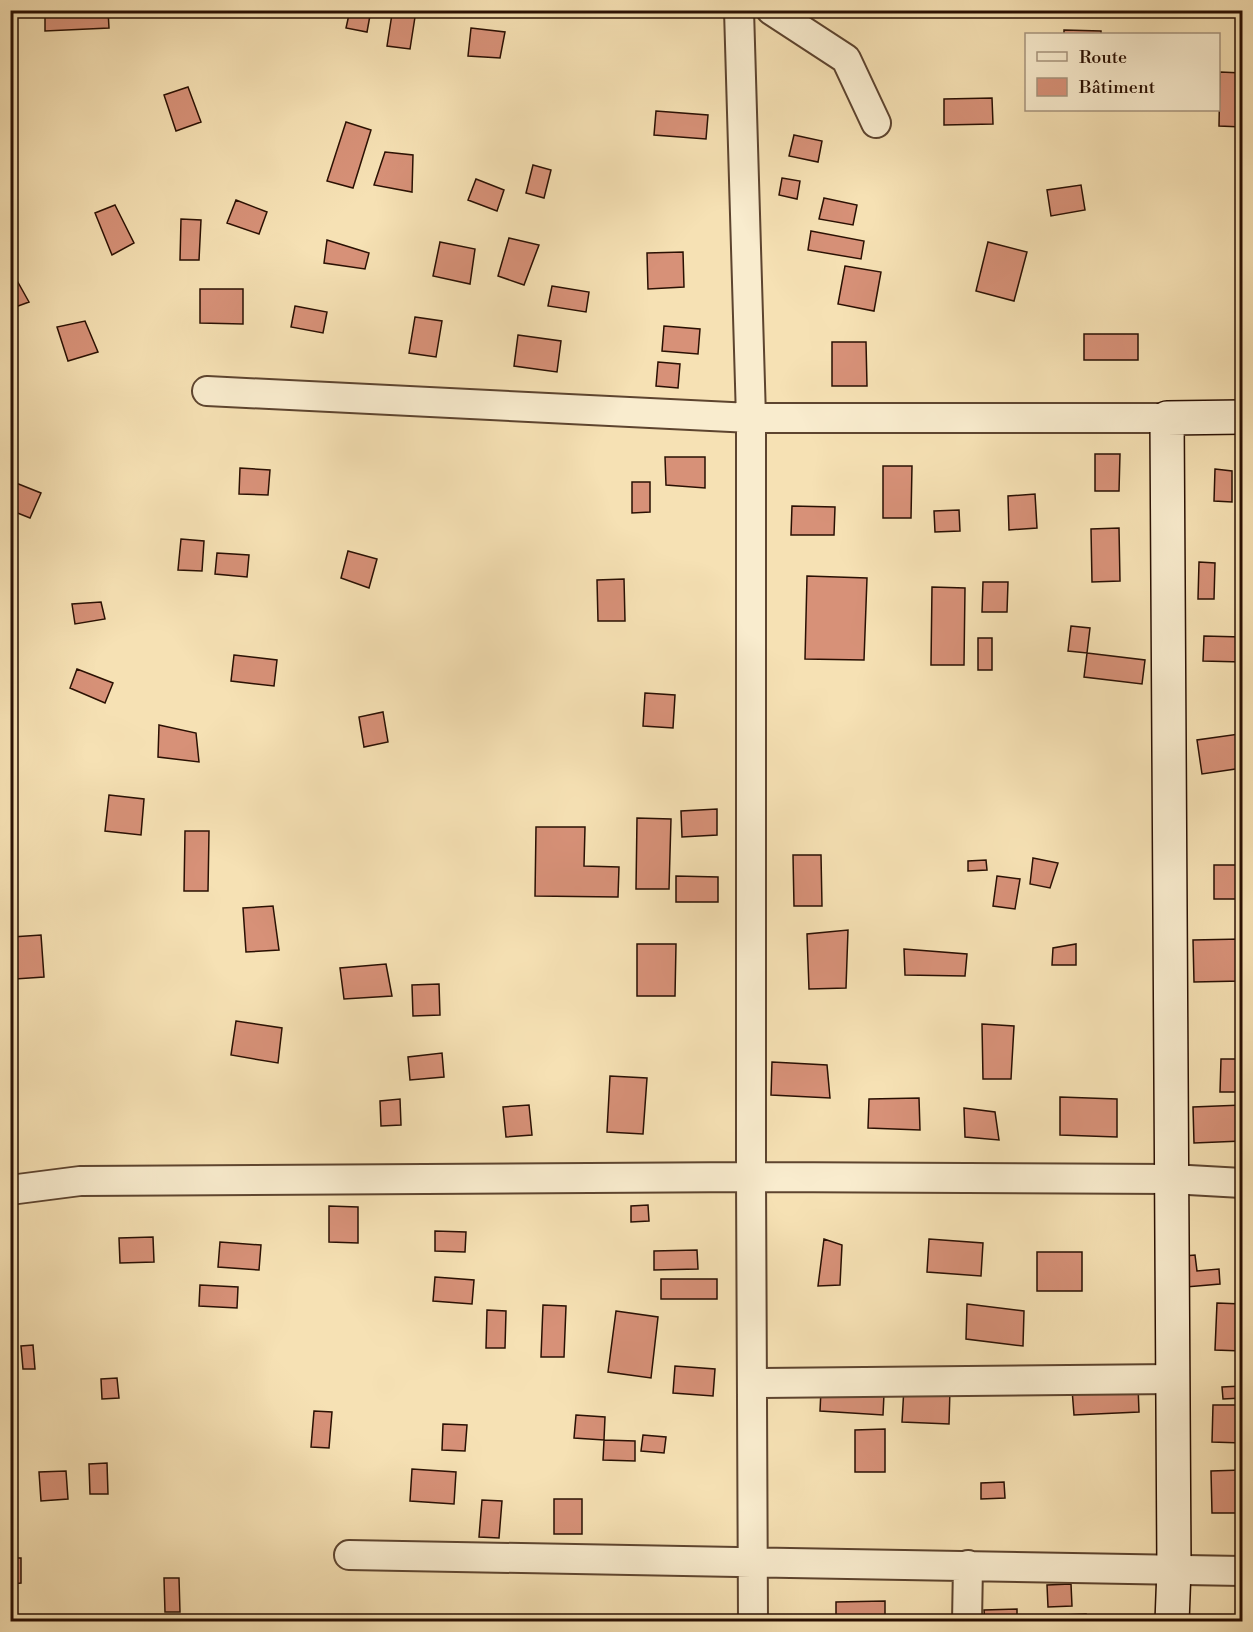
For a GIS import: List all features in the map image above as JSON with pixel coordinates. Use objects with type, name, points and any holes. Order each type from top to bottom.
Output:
[{"type":"street","points":[[739,10],[751,418],[753,1622]]},
{"type":"street","points":[[771,10],[846,59],[876,123]]},
{"type":"street","points":[[207,391],[751,418],[1242,417]]},
{"type":"street","points":[[1167,418],[1174,1569],[1172,1622]]},
{"type":"street","points":[[10,1190],[80,1181],[751,1177],[1171,1179],[1242,1183]]},
{"type":"street","points":[[752,1383],[1173,1379]]},
{"type":"street","points":[[349,1555],[1242,1571]]},
{"type":"street","points":[[967,1622],[968,1566]]},
{"type":"building","points":[[45,10],[108,10],[109,28],[45,31]]},
{"type":"building","points":[[350,10],[371,10],[367,32],[346,28]]},
{"type":"building","points":[[392,14],[415,17],[410,49],[387,46]]},
{"type":"building","points":[[471,28],[505,32],[500,58],[468,56]]},
{"type":"building","points":[[1064,30],[1101,31],[1101,33],[1064,33]]},
{"type":"building","points":[[1220,72],[1242,73],[1242,127],[1219,126]]},
{"type":"building","points":[[188,87],[201,122],[176,131],[164,95]]},
{"type":"building","points":[[992,98],[993,124],[944,125],[944,99]]},
{"type":"building","points":[[656,111],[708,115],[706,139],[654,135]]},
{"type":"building","points":[[346,122],[371,130],[353,188],[327,181]]},
{"type":"building","points":[[794,135],[822,141],[818,162],[789,156]]},
{"type":"building","points":[[385,152],[413,155],[412,192],[374,185]]},
{"type":"building","points":[[533,165],[551,170],[544,198],[526,193]]},
{"type":"building","points":[[782,178],[800,181],[797,199],[779,195]]},
{"type":"building","points":[[476,179],[504,190],[497,211],[468,200]]},
{"type":"building","points":[[1081,185],[1085,210],[1051,216],[1047,190]]},
{"type":"building","points":[[824,198],[857,205],[853,225],[819,219]]},
{"type":"building","points":[[236,200],[267,212],[259,234],[227,223]]},
{"type":"building","points":[[115,205],[134,243],[112,255],[95,213]]},
{"type":"building","points":[[181,219],[201,220],[199,260],[180,260]]},
{"type":"building","points":[[811,231],[864,241],[861,259],[808,250]]},
{"type":"building","points":[[509,238],[539,245],[524,285],[498,276]]},
{"type":"building","points":[[327,240],[369,253],[365,269],[324,263]]},
{"type":"building","points":[[440,242],[475,249],[470,284],[433,276]]},
{"type":"building","points":[[988,242],[1027,252],[1014,301],[976,291]]},
{"type":"building","points":[[683,252],[684,287],[648,289],[647,253]]},
{"type":"building","points":[[845,266],[881,272],[874,311],[838,304]]},
{"type":"building","points":[[15,277],[29,302],[10,309],[10,279]]},
{"type":"building","points":[[552,286],[589,292],[586,312],[548,306]]},
{"type":"building","points":[[200,289],[243,289],[243,324],[200,323]]},
{"type":"building","points":[[295,306],[327,312],[323,333],[291,327]]},
{"type":"building","points":[[415,317],[442,321],[436,357],[409,353]]},
{"type":"building","points":[[85,321],[98,352],[68,361],[57,327]]},
{"type":"building","points":[[664,326],[700,329],[698,354],[662,351]]},
{"type":"building","points":[[1084,334],[1138,334],[1138,360],[1084,360]]},
{"type":"building","points":[[518,335],[561,341],[557,372],[514,366]]},
{"type":"building","points":[[832,342],[866,342],[867,386],[832,386]]},
{"type":"building","points":[[658,362],[680,364],[678,388],[656,386]]},
{"type":"building","points":[[1095,454],[1120,454],[1119,491],[1095,491]]},
{"type":"building","points":[[665,457],[705,457],[705,488],[666,485]]},
{"type":"building","points":[[883,466],[912,466],[911,518],[883,518]]},
{"type":"building","points":[[240,468],[270,470],[268,495],[239,494]]},
{"type":"building","points":[[1215,469],[1232,471],[1232,502],[1214,501]]},
{"type":"building","points":[[11,481],[41,493],[30,518],[10,510]]},
{"type":"building","points":[[632,482],[650,482],[650,512],[632,513]]},
{"type":"building","points":[[1035,494],[1037,528],[1009,530],[1008,496]]},
{"type":"building","points":[[1242,502],[1242,533],[1240,533],[1237,503]]},
{"type":"building","points":[[792,506],[835,507],[834,535],[791,535]]},
{"type":"building","points":[[959,510],[960,531],[935,532],[934,511]]},
{"type":"building","points":[[1119,528],[1120,581],[1092,582],[1091,529]]},
{"type":"building","points":[[181,539],[204,541],[202,571],[178,570]]},
{"type":"building","points":[[348,551],[377,559],[369,588],[341,578]]},
{"type":"building","points":[[217,553],[249,555],[247,577],[215,574]]},
{"type":"building","points":[[1199,562],[1215,563],[1214,599],[1198,599]]},
{"type":"building","points":[[807,576],[867,578],[864,660],[805,659]]},
{"type":"building","points":[[624,579],[625,621],[598,621],[597,580]]},
{"type":"building","points":[[983,582],[1008,582],[1007,612],[982,612]]},
{"type":"building","points":[[932,587],[965,588],[964,665],[931,665]]},
{"type":"building","points":[[101,602],[105,619],[75,624],[72,604]]},
{"type":"building","points":[[1071,626],[1090,628],[1087,653],[1068,651]]},
{"type":"building","points":[[1204,636],[1242,637],[1242,662],[1203,661]]},
{"type":"building","points":[[978,638],[992,638],[992,670],[978,670]]},
{"type":"building","points":[[1087,653],[1145,660],[1142,684],[1084,677]]},
{"type":"building","points":[[234,655],[277,660],[274,686],[231,681]]},
{"type":"building","points":[[77,669],[113,683],[105,703],[70,688]]},
{"type":"building","points":[[645,693],[675,695],[673,728],[643,726]]},
{"type":"building","points":[[383,712],[388,742],[364,747],[359,717]]},
{"type":"building","points":[[159,725],[196,733],[199,762],[158,757]]},
{"type":"building","points":[[1239,734],[1242,768],[1202,774],[1197,740]]},
{"type":"building","points":[[109,795],[144,799],[141,835],[105,831]]},
{"type":"building","points":[[717,809],[717,835],[682,837],[681,811]]},
{"type":"building","points":[[637,818],[671,819],[669,889],[636,889]]},
{"type":"building","points":[[536,827],[585,827],[584,866],[619,867],[618,897],[535,896]]},
{"type":"building","points":[[185,831],[209,831],[208,891],[184,891]]},
{"type":"building","points":[[793,855],[821,855],[822,906],[794,906]]},
{"type":"building","points":[[1033,858],[1058,863],[1050,888],[1030,884]]},
{"type":"building","points":[[986,860],[987,870],[968,871],[968,861]]},
{"type":"building","points":[[1214,865],[1242,865],[1242,899],[1214,899]]},
{"type":"building","points":[[676,876],[718,877],[718,902],[676,902]]},
{"type":"building","points":[[997,876],[1020,879],[1015,909],[993,906]]},
{"type":"building","points":[[273,906],[279,950],[246,952],[243,908]]},
{"type":"building","points":[[848,930],[846,988],[809,989],[807,934]]},
{"type":"building","points":[[41,935],[44,977],[15,979],[12,937]]},
{"type":"building","points":[[1242,939],[1242,981],[1194,982],[1193,940]]},
{"type":"building","points":[[637,944],[676,944],[675,996],[637,996]]},
{"type":"building","points":[[1076,944],[1076,965],[1052,965],[1053,948]]},
{"type":"building","points":[[904,949],[967,954],[965,976],[905,975]]},
{"type":"building","points":[[386,964],[392,996],[344,999],[340,968]]},
{"type":"building","points":[[439,984],[440,1015],[413,1016],[412,985]]},
{"type":"building","points":[[236,1021],[282,1028],[278,1063],[231,1055]]},
{"type":"building","points":[[982,1024],[1014,1026],[1011,1079],[983,1079]]},
{"type":"building","points":[[442,1053],[444,1077],[410,1080],[408,1057]]},
{"type":"building","points":[[1221,1059],[1242,1059],[1242,1092],[1220,1092]]},
{"type":"building","points":[[772,1062],[827,1065],[830,1098],[771,1095]]},
{"type":"building","points":[[610,1076],[647,1078],[643,1134],[607,1132]]},
{"type":"building","points":[[1060,1097],[1117,1099],[1117,1137],[1060,1135]]},
{"type":"building","points":[[919,1098],[920,1130],[868,1128],[869,1099]]},
{"type":"building","points":[[400,1099],[401,1125],[381,1126],[380,1101]]},
{"type":"building","points":[[529,1105],[532,1135],[506,1137],[503,1107]]},
{"type":"building","points":[[1242,1105],[1242,1141],[1194,1143],[1193,1107]]},
{"type":"building","points":[[964,1108],[995,1112],[999,1140],[965,1137]]},
{"type":"building","points":[[648,1205],[649,1221],[631,1222],[631,1206]]},
{"type":"building","points":[[329,1206],[358,1207],[358,1243],[329,1242]]},
{"type":"building","points":[[435,1231],[466,1232],[465,1252],[435,1251]]},
{"type":"building","points":[[153,1237],[154,1262],[120,1263],[119,1238]]},
{"type":"building","points":[[824,1239],[842,1245],[840,1285],[818,1286]]},
{"type":"building","points":[[929,1239],[983,1243],[981,1276],[927,1272]]},
{"type":"building","points":[[220,1242],[261,1245],[259,1270],[218,1267]]},
{"type":"building","points":[[697,1250],[698,1269],[654,1270],[654,1251]]},
{"type":"building","points":[[1037,1252],[1082,1252],[1082,1291],[1037,1291]]},
{"type":"building","points":[[1195,1255],[1197,1271],[1219,1269],[1220,1284],[1186,1287],[1184,1256]]},
{"type":"building","points":[[435,1277],[474,1280],[472,1304],[433,1301]]},
{"type":"building","points":[[661,1279],[717,1279],[717,1299],[661,1299]]},
{"type":"building","points":[[200,1285],[238,1287],[237,1308],[199,1306]]},
{"type":"building","points":[[1217,1303],[1242,1304],[1242,1351],[1215,1350]]},
{"type":"building","points":[[967,1304],[1024,1311],[1023,1346],[966,1339]]},
{"type":"building","points":[[543,1305],[566,1306],[564,1357],[541,1357]]},
{"type":"building","points":[[487,1310],[506,1311],[505,1348],[486,1348]]},
{"type":"building","points":[[616,1311],[658,1317],[651,1378],[608,1372]]},
{"type":"building","points":[[33,1345],[35,1369],[23,1369],[21,1346]]},
{"type":"building","points":[[675,1366],[715,1369],[713,1396],[673,1393]]},
{"type":"building","points":[[117,1378],[119,1398],[102,1399],[101,1379]]},
{"type":"building","points":[[1138,1386],[1139,1412],[1074,1415],[1072,1389]]},
{"type":"building","points":[[1242,1386],[1242,1398],[1223,1399],[1222,1387]]},
{"type":"building","points":[[904,1387],[950,1389],[949,1424],[902,1422]]},
{"type":"building","points":[[821,1390],[884,1394],[883,1415],[820,1411]]},
{"type":"building","points":[[1213,1405],[1242,1405],[1242,1443],[1212,1442]]},
{"type":"building","points":[[314,1411],[332,1412],[329,1448],[311,1447]]},
{"type":"building","points":[[576,1415],[605,1417],[604,1440],[574,1438]]},
{"type":"building","points":[[443,1424],[467,1425],[465,1451],[442,1450]]},
{"type":"building","points":[[885,1429],[885,1472],[855,1472],[855,1430]]},
{"type":"building","points":[[643,1435],[666,1437],[664,1453],[641,1451]]},
{"type":"building","points":[[604,1440],[635,1441],[635,1461],[603,1460]]},
{"type":"building","points":[[107,1463],[108,1494],[90,1494],[89,1464]]},
{"type":"building","points":[[412,1469],[456,1472],[454,1504],[410,1501]]},
{"type":"building","points":[[1242,1470],[1242,1513],[1212,1513],[1211,1471]]},
{"type":"building","points":[[66,1471],[68,1499],[41,1501],[39,1472]]},
{"type":"building","points":[[1004,1482],[1005,1498],[981,1499],[981,1483]]},
{"type":"building","points":[[554,1499],[582,1499],[582,1534],[554,1534]]},
{"type":"building","points":[[482,1500],[502,1501],[499,1538],[479,1537]]},
{"type":"building","points":[[10,1558],[21,1558],[21,1583],[10,1584]]},
{"type":"building","points":[[164,1578],[179,1578],[180,1612],[165,1612]]},
{"type":"building","points":[[1071,1584],[1072,1606],[1048,1607],[1047,1585]]},
{"type":"building","points":[[885,1601],[885,1622],[836,1622],[836,1602]]},
{"type":"building","points":[[1017,1609],[1017,1622],[985,1622],[984,1610]]},
{"type":"building","points":[[1086,1614],[1086,1622],[1063,1622],[1063,1615]]}]
